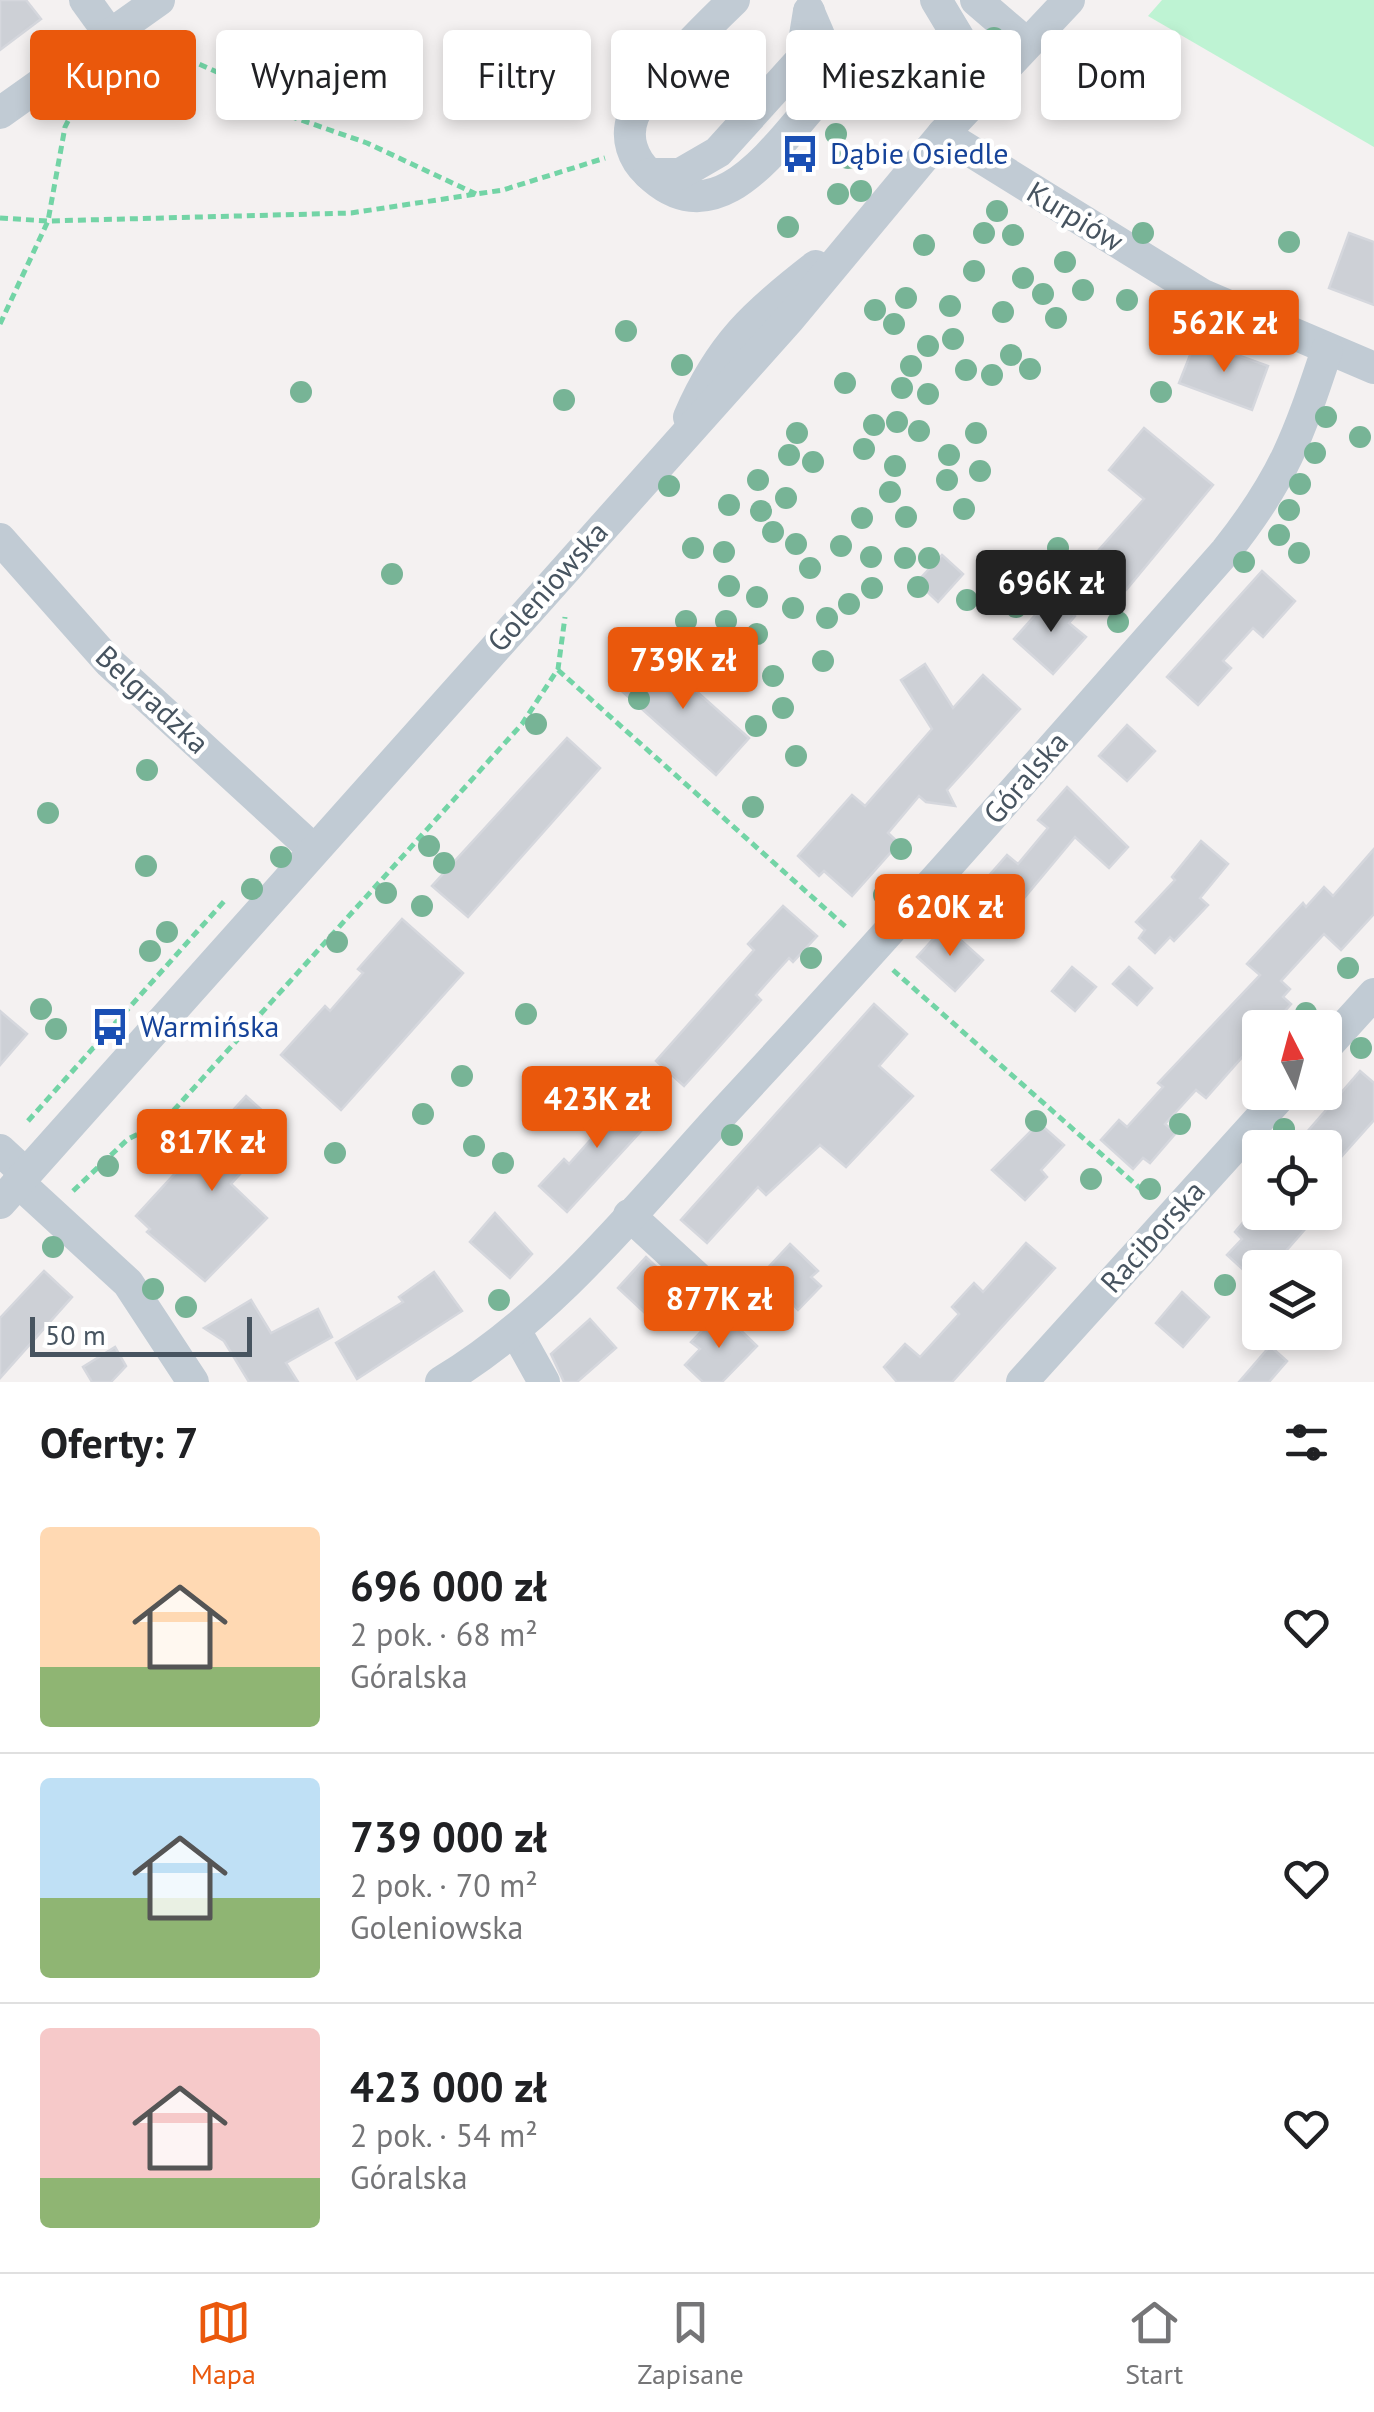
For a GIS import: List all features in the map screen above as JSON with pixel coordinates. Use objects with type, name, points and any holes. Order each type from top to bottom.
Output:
[{"type":"street","points":[[84,0],[106,30]]},
{"type":"street","points":[[119,30],[158,0]]},
{"type":"street","points":[[734,0],[635,111],[629,137],[641,162],[680,174],[718,152],[801,60],[809,6]]},
{"type":"street","points":[[936,0],[954,30]]},
{"type":"street","points":[[976,0],[1026,43]]},
{"type":"street","name":"Goleniowska","points":[[1021,48],[1069,0]]},
{"type":"street","points":[[0,113],[30,92]]},
{"type":"street","name":"Goleniowska","points":[[10,1173],[314,850],[675,446],[955,120]]},
{"type":"street","name":"Kurpiów","points":[[942,134],[1202,294],[1374,368]]},
{"type":"street","name":"Góralska","points":[[441,1382],[514,1330],[629,1215],[873,952],[1235,539],[1276,484],[1294,451],[1328,350]]},
{"type":"street","name":"Belgradzka","points":[[0,538],[109,662],[314,850]]},
{"type":"street","points":[[1342,1029],[1374,994]]},
{"type":"street","name":"Raciborska","points":[[1022,1382],[1268,1110]]},
{"type":"street","points":[[10,1173],[146,1304],[193,1382]]},
{"type":"street","points":[[629,1215],[726,1304]]},
{"type":"street","points":[[514,1330],[544,1382]]},
{"type":"path","points":[[196,64],[284,114],[367,144],[476,194]]},
{"type":"path","points":[[0,324],[48,221],[68,120]]},
{"type":"path","points":[[0,218],[48,221],[351,213],[641,162]]},
{"type":"path","points":[[50,1213],[128,1139],[161,1123],[174,1110],[522,724],[558,669],[566,606]]},
{"type":"path","points":[[10,1173],[39,1106],[234,890]]},
{"type":"green space","points":[[1162,0],[1374,0],[1374,147],[1181,35],[1181,30],[1172,30],[1148,16]]},
{"type":"building","points":[[0,0],[26,0],[41,19],[0,50]]},
{"type":"building","points":[[1349,233],[1374,242],[1374,305],[1329,288]]},
{"type":"building","points":[[1196,340],[1268,366],[1252,410],[1179,383]]},
{"type":"building","points":[[1144,428],[1213,485],[1126,590],[1115,591],[1089,561],[1144,499],[1109,470]]},
{"type":"building","points":[[942,555],[963,574],[938,602],[917,582]]},
{"type":"building","points":[[1262,571],[1295,601],[1263,637],[1253,628],[1223,661],[1231,668],[1198,705],[1167,677]]},
{"type":"building","points":[[1053,595],[1075,616],[1069,623],[1086,637],[1053,674],[1014,639]]},
{"type":"building","points":[[649,649],[749,738],[716,775],[616,686]]},
{"type":"building","points":[[925,664],[953,708],[983,675],[1020,709],[947,790],[955,806],[926,802],[919,796],[888,833],[899,843],[852,896],[824,871],[819,876],[798,856],[852,795],[865,806],[932,729],[901,680]]},
{"type":"building","points":[[1127,725],[1155,751],[1127,781],[1099,756]]},
{"type":"building","points":[[567,738],[600,768],[468,917],[432,886]]},
{"type":"building","points":[[1067,787],[1128,847],[1109,868],[1075,837],[1010,915],[978,888],[1007,855],[1018,864],[1048,828],[1038,820]]},
{"type":"building","points":[[1201,841],[1228,864],[1200,898],[1208,905],[1174,941],[1170,937],[1155,953],[1139,938],[1145,930],[1136,922],[1175,880],[1172,877]]},
{"type":"building","points":[[1374,849],[1374,914],[1341,950],[1324,934],[1281,981],[1290,989],[1283,997],[1291,1004],[1286,1010],[1242,1010],[1242,1057],[1206,1098],[1196,1090],[1165,1124],[1176,1133],[1150,1163],[1143,1158],[1133,1169],[1101,1140],[1119,1120],[1127,1127],[1163,1087],[1158,1083],[1260,975],[1247,964],[1303,903],[1306,907],[1324,887],[1333,896]]},
{"type":"building","points":[[783,906],[817,936],[793,962],[789,958],[756,995],[761,1000],[684,1086],[656,1061],[754,950],[748,944]]},
{"type":"building","points":[[402,919],[463,973],[341,1110],[281,1055],[325,1006],[330,1011],[363,973],[358,969]]},
{"type":"building","points":[[945,926],[983,960],[955,991],[917,957]]},
{"type":"building","points":[[1072,967],[1096,987],[1075,1011],[1052,991]]},
{"type":"building","points":[[1129,967],[1152,988],[1137,1005],[1113,984]]},
{"type":"building","points":[[874,1004],[907,1034],[879,1066],[913,1096],[846,1167],[820,1145],[766,1195],[758,1187],[707,1243],[681,1220]]},
{"type":"building","points":[[0,1011],[27,1034],[0,1065]]},
{"type":"building","points":[[1360,1071],[1374,1083],[1374,1120],[1342,1156],[1342,1130],[1309,1130],[1326,1110],[1342,1110],[1342,1092]]},
{"type":"building","points":[[619,1090],[652,1119],[567,1212],[539,1186],[564,1159],[569,1164],[601,1128],[591,1119]]},
{"type":"building","points":[[246,1096],[282,1128],[231,1184],[267,1218],[205,1281],[147,1232],[150,1229],[136,1216]]},
{"type":"building","points":[[1039,1123],[1064,1145],[1041,1170],[1047,1177],[1025,1200],[992,1170]]},
{"type":"building","points":[[495,1213],[532,1254],[510,1278],[470,1242]]},
{"type":"building","points":[[1242,1224],[1242,1230],[1304,1230],[1287,1250],[1242,1250],[1242,1269],[1227,1255],[1242,1239],[1235,1232]]},
{"type":"building","points":[[1026,1243],[1055,1268],[952,1382],[897,1382],[884,1367],[905,1344],[920,1357],[959,1314],[952,1307],[974,1283],[983,1292]]},
{"type":"building","points":[[790,1244],[818,1271],[811,1277],[821,1286],[798,1310],[764,1272]]},
{"type":"building","points":[[646,1257],[674,1284],[646,1314],[618,1288]]},
{"type":"building","points":[[44,1271],[72,1297],[0,1378],[0,1318]]},
{"type":"building","points":[[434,1272],[462,1311],[357,1379],[336,1343],[403,1302],[399,1297]]},
{"type":"building","points":[[1182,1292],[1209,1317],[1183,1347],[1156,1323]]},
{"type":"building","points":[[251,1300],[271,1333],[318,1309],[332,1337],[286,1363],[298,1382],[249,1382],[224,1341],[204,1328]]},
{"type":"building","points":[[590,1319],[616,1348],[577,1382],[564,1382],[551,1354]]},
{"type":"building","points":[[713,1319],[733,1323],[757,1346],[722,1382],[703,1382],[685,1365],[700,1349],[691,1342]]},
{"type":"building","points":[[115,1347],[126,1366],[111,1382],[92,1382],[83,1367]]},
{"type":"building","points":[[1267,1350],[1275,1350],[1287,1361],[1269,1382],[1239,1382]]},
{"type":"place","name":"Dąbie Osiedle","points":[[800,154]]},
{"type":"place","name":"Warmińska","points":[[110,1027]]}]
